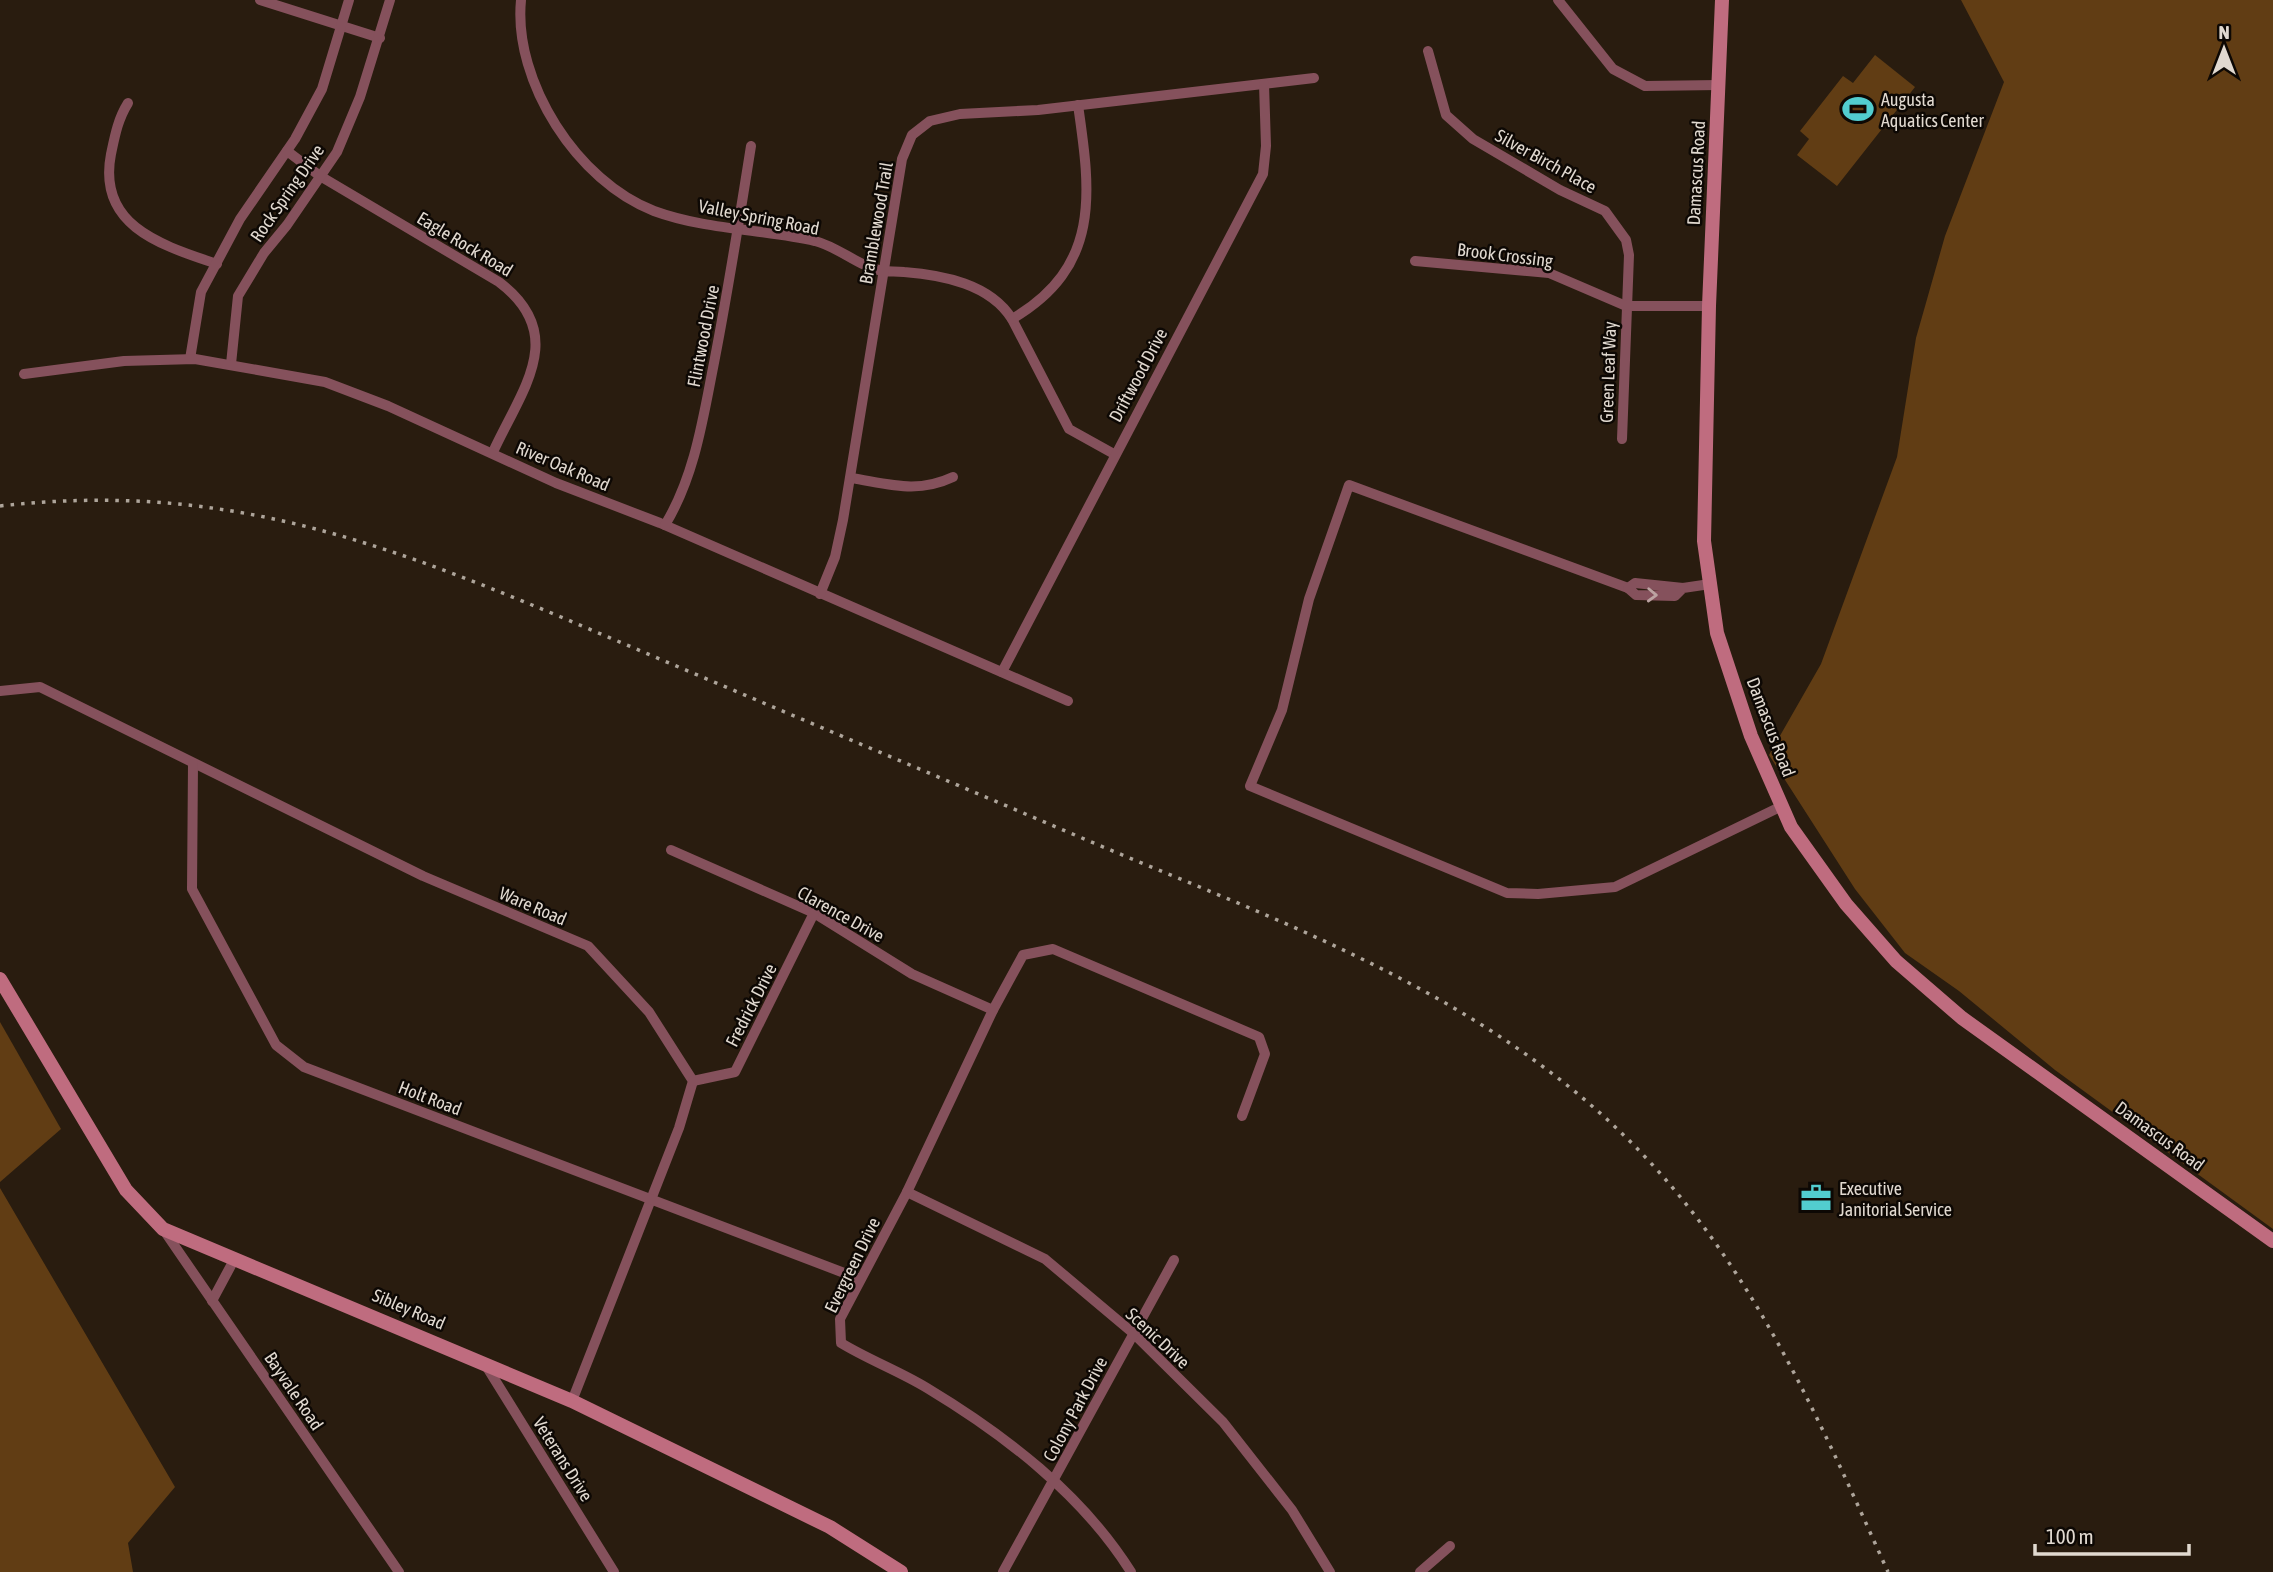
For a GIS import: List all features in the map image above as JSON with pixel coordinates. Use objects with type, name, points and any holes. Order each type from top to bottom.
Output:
[{"type":"street","points":[[260,0],[380,38]]},
{"type":"street","name":"Rock Spring Drive","points":[[190,359],[201,292],[240,219],[287,151],[322,89],[349,0]]},
{"type":"street","name":"Rock Spring Drive","points":[[231,364],[238,296],[264,253],[337,152],[380,38],[390,0]]},
{"type":"street","name":"Valley Spring Road","points":[[521,0],[524,51],[544,105],[557,129],[612,187],[654,210],[737,230],[817,242],[883,271],[940,276],[983,292],[1005,309],[1012,319],[1069,429],[1114,454]]},
{"type":"street","points":[[1558,0],[1613,69],[1645,86],[1719,85]]},
{"type":"street","name":"Damascus Road","points":[[1722,0],[1709,306],[1704,541],[1717,633],[1751,736],[1791,827],[1834,887],[1896,961],[1962,1018],[2273,1241]]},
{"type":"street","name":"Silver Birch Place","points":[[1428,51],[1446,115],[1474,139],[1559,190],[1605,211],[1626,240],[1629,255],[1626,306]]},
{"type":"street","name":"Bramblewood Trail","points":[[820,594],[835,557],[851,478],[902,159],[912,135],[930,121],[960,114],[1078,106],[1314,78]]},
{"type":"street","name":"Driftwood Drive","points":[[1002,673],[1114,454],[1263,174],[1266,146],[1264,84]]},
{"type":"street","points":[[128,103],[120,116],[114,141],[108,171],[110,193],[123,215],[138,231],[170,248],[217,264]]},
{"type":"street","points":[[1012,319],[1035,305],[1067,269],[1083,229],[1089,193],[1078,106]]},
{"type":"street","name":"Flintwood Drive","points":[[665,525],[680,501],[702,422],[751,146]]},
{"type":"street","name":"Eagle Rock Road","points":[[287,151],[320,176],[499,282],[516,295],[531,314],[537,334],[535,357],[493,452]]},
{"type":"street","name":"Brook Crossing","points":[[1415,261],[1549,273],[1626,306]]},
{"type":"street","points":[[1626,306],[1709,306]]},
{"type":"street","name":"Green Leaf Way","points":[[1622,439],[1626,306]]},
{"type":"street","name":"River Oak Road","points":[[24,374],[124,361],[190,359],[325,382],[388,406],[556,483],[665,525],[1068,701]]},
{"type":"street","points":[[851,478],[914,488],[933,487],[953,477]]},
{"type":"street","points":[[1710,584],[1683,588],[1635,583],[1628,589],[1349,485],[1309,599],[1282,710],[1250,786],[1507,893],[1528,894],[1615,887],[1782,806]]},
{"type":"street","name":"Ware Road","points":[[0,691],[40,687],[423,876],[588,946],[649,1012],[692,1081]]},
{"type":"street","name":"Holt Road","points":[[193,764],[192,888],[276,1045],[304,1066],[860,1279]]},
{"type":"street","name":"Clarence Drive","points":[[671,850],[814,913],[912,974],[993,1010]]},
{"type":"street","name":"Fredrick Drive","points":[[692,1081],[735,1072],[814,913]]},
{"type":"street","name":"Evergreen Drive","points":[[1131,1572],[1116,1548],[1056,1479],[926,1387],[841,1343],[840,1319],[907,1192],[993,1010],[1023,955],[1053,949],[1259,1037],[1265,1054],[1242,1116]]},
{"type":"street","name":"Sibley Road","points":[[0,979],[125,1190],[163,1228],[572,1401],[830,1527],[901,1572]]},
{"type":"street","points":[[572,1401],[679,1128],[692,1081]]},
{"type":"street","name":"Scenic Drive","points":[[907,1192],[1045,1259],[1133,1333],[1223,1422],[1293,1510],[1330,1572]]},
{"type":"street","name":"Bayvale Road","points":[[163,1228],[399,1572]]},
{"type":"street","points":[[212,1301],[235,1258]]},
{"type":"street","name":"Colony Park Drive","points":[[1003,1572],[1174,1260]]},
{"type":"street","name":"Veterans Drive","points":[[485,1364],[614,1572]]},
{"type":"street","points":[[1420,1572],[1450,1546]]},
{"type":"shaded area","points":[[1961,0],[2273,0],[2273,1229],[2055,1070],[1959,991],[1905,953],[1855,889],[1769,755],[1821,664],[1897,457],[1916,338],[1945,236],[2004,82]]},
{"type":"shaded area","name":"Augusta Aquatics Center","points":[[1875,55],[1915,87],[1837,186],[1797,155],[1809,139],[1800,131],[1843,76],[1853,83]]},
{"type":"shaded area","points":[[0,1022],[61,1129],[0,1182]]},
{"type":"shaded area","points":[[0,1188],[175,1487],[128,1543],[133,1572],[0,1572]]},
{"type":"railway","points":[[0,506],[78,501],[151,502],[220,509],[288,522],[422,562],[561,617],[1314,936],[1457,1010],[1525,1054],[1589,1103],[1648,1160],[1687,1206],[1723,1254],[1785,1356],[1888,1572]]},
{"type":"place","name":"Augusta Aquatics Center","points":[[1858,109]]},
{"type":"place","name":"Executive Janitorial Service","points":[[1816,1198]]}]
